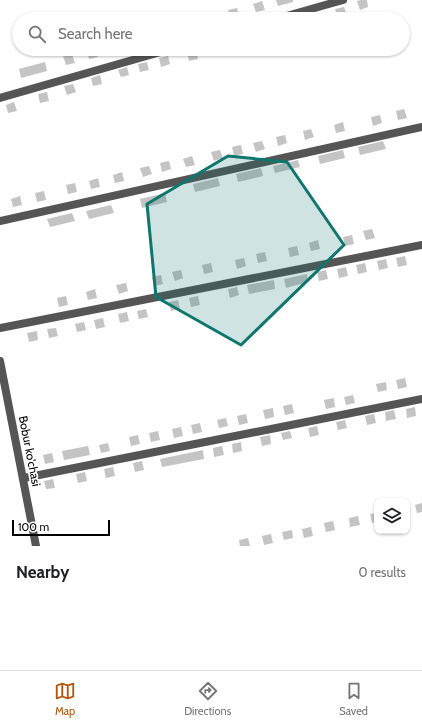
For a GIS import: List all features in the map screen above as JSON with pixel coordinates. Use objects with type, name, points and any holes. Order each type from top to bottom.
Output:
[{"type":"street","points":[[301,12],[343,0]]},
{"type":"street","points":[[0,98],[147,56]]},
{"type":"street","points":[[0,221],[422,127]]},
{"type":"street","points":[[0,328],[422,245]]},
{"type":"street","name":"Bobur ko'chasi","points":[[0,361],[24,478],[36,546]]},
{"type":"street","points":[[24,478],[422,399]]},
{"type":"highlighted area","points":[[228,156],[287,162],[344,245],[241,345],[156,297],[147,204]]},
{"type":"building","points":[[276,0],[293,0],[293,2],[278,6]]},
{"type":"building","points":[[367,0],[368,7],[360,10],[357,1]]},
{"type":"building","points":[[262,1],[265,10],[256,12],[253,4]]},
{"type":"building","points":[[344,7],[346,12],[336,12],[335,9]]},
{"type":"building","points":[[237,8],[238,12],[228,12],[228,10]]},
{"type":"building","points":[[63,56],[73,56],[75,63],[66,65]]},
{"type":"building","points":[[88,56],[98,56],[98,57],[89,59]]},
{"type":"building","points":[[168,56],[170,64],[161,67],[159,58]]},
{"type":"building","points":[[188,56],[197,56],[198,59],[189,61]]},
{"type":"building","points":[[45,62],[47,71],[21,78],[19,69]]},
{"type":"building","points":[[147,62],[149,70],[140,72],[138,64]]},
{"type":"building","points":[[127,67],[129,75],[121,77],[118,70]]},
{"type":"building","points":[[100,75],[102,84],[93,86],[91,78]]},
{"type":"building","points":[[73,84],[76,92],[67,95],[64,86]]},
{"type":"building","points":[[47,92],[49,101],[40,103],[38,94]]},
{"type":"building","points":[[14,102],[17,111],[8,113],[6,105]]},
{"type":"building","points":[[404,109],[407,118],[398,120],[396,111]]},
{"type":"building","points":[[380,115],[382,123],[373,126],[371,117]]},
{"type":"building","points":[[343,122],[345,131],[336,133],[334,125]]},
{"type":"building","points":[[311,129],[314,137],[305,140],[303,131]]},
{"type":"building","points":[[285,135],[287,143],[278,146],[276,137]]},
{"type":"building","points":[[262,141],[265,149],[256,152],[253,143]]},
{"type":"building","points":[[383,141],[386,149],[360,155],[358,147]]},
{"type":"building","points":[[241,145],[243,154],[234,156],[232,147]]},
{"type":"building","points":[[220,150],[223,158],[214,161],[211,152]]},
{"type":"building","points":[[343,150],[345,158],[320,164],[318,156]]},
{"type":"building","points":[[192,156],[195,165],[186,167],[183,159]]},
{"type":"building","points":[[298,160],[300,167],[275,173],[273,166]]},
{"type":"building","points":[[169,161],[171,169],[162,172],[160,163]]},
{"type":"building","points":[[149,166],[152,174],[143,177],[140,168]]},
{"type":"building","points":[[261,168],[263,176],[238,182],[236,174]]},
{"type":"building","points":[[122,172],[124,181],[115,183],[113,175]]},
{"type":"building","points":[[98,178],[100,187],[91,189],[89,181]]},
{"type":"building","points":[[218,178],[220,186],[195,192],[193,184]]},
{"type":"building","points":[[75,183],[77,192],[68,194],[66,185]]},
{"type":"building","points":[[44,191],[46,200],[37,202],[35,193]]},
{"type":"building","points":[[165,193],[167,202],[142,208],[140,199]]},
{"type":"building","points":[[20,196],[22,205],[13,207],[11,199]]},
{"type":"building","points":[[111,205],[114,213],[89,219],[86,211]]},
{"type":"building","points":[[72,213],[75,221],[50,227],[47,219]]},
{"type":"building","points":[[372,229],[375,238],[366,240],[363,231]]},
{"type":"building","points":[[352,235],[354,244],[345,246],[343,237]]},
{"type":"building","points":[[318,240],[320,249],[311,251],[309,243]]},
{"type":"building","points":[[297,246],[299,255],[290,257],[288,248]]},
{"type":"building","points":[[265,252],[267,261],[258,263],[256,254]]},
{"type":"building","points":[[405,256],[407,265],[398,267],[396,258]]},
{"type":"building","points":[[244,258],[246,266],[237,269],[235,260]]},
{"type":"building","points":[[386,259],[388,268],[379,270],[377,261]]},
{"type":"building","points":[[211,263],[213,272],[204,274],[202,265]]},
{"type":"building","points":[[365,263],[367,272],[358,274],[356,265]]},
{"type":"building","points":[[346,267],[348,276],[339,278],[337,269]]},
{"type":"building","points":[[181,270],[183,278],[175,281],[172,272]]},
{"type":"building","points":[[326,270],[328,279],[319,281],[317,272]]},
{"type":"building","points":[[307,274],[308,282],[286,288],[284,279]]},
{"type":"building","points":[[161,275],[163,284],[154,286],[152,277]]},
{"type":"building","points":[[274,280],[275,289],[249,294],[247,285]]},
{"type":"building","points":[[126,283],[128,291],[119,294],[116,285]]},
{"type":"building","points":[[237,287],[239,295],[230,298],[228,289]]},
{"type":"building","points":[[95,289],[97,298],[88,300],[86,292]]},
{"type":"building","points":[[66,296],[68,305],[59,307],[57,298]]},
{"type":"building","points":[[198,296],[200,305],[191,307],[189,298]]},
{"type":"building","points":[[178,300],[180,309],[171,311],[169,302]]},
{"type":"building","points":[[146,309],[148,317],[139,319],[137,311]]},
{"type":"building","points":[[127,312],[129,321],[120,323],[118,314]]},
{"type":"building","points":[[103,318],[105,327],[96,329],[94,320]]},
{"type":"building","points":[[84,322],[86,330],[77,332],[75,324]]},
{"type":"building","points":[[56,328],[58,336],[49,338],[47,329]]},
{"type":"building","points":[[37,331],[38,340],[29,342],[27,333]]},
{"type":"building","points":[[405,378],[407,387],[398,389],[396,380]]},
{"type":"building","points":[[386,382],[387,390],[378,392],[376,384]]},
{"type":"building","points":[[353,395],[355,403],[346,405],[344,397]]},
{"type":"building","points":[[334,398],[335,407],[326,409],[324,400]]},
{"type":"building","points":[[292,404],[294,413],[285,415],[283,406]]},
{"type":"building","points":[[415,407],[416,416],[407,418],[406,409]]},
{"type":"building","points":[[273,408],[274,417],[265,419],[263,410]]},
{"type":"building","points":[[394,410],[396,419],[386,421],[385,412]]},
{"type":"building","points":[[246,414],[248,423],[239,425],[237,416]]},
{"type":"building","points":[[374,414],[376,423],[367,425],[365,416]]},
{"type":"building","points":[[226,418],[228,426],[219,428],[217,420]]},
{"type":"building","points":[[345,420],[347,428],[338,430],[336,422]]},
{"type":"building","points":[[200,423],[202,432],[193,434],[191,425]]},
{"type":"building","points":[[317,426],[319,435],[310,437],[308,428]]},
{"type":"building","points":[[181,427],[183,436],[174,438],[172,429]]},
{"type":"building","points":[[158,431],[160,440],[151,442],[149,433]]},
{"type":"building","points":[[290,431],[292,438],[283,440],[281,433]]},
{"type":"building","points":[[138,435],[140,444],[131,446],[129,437]]},
{"type":"building","points":[[270,435],[271,444],[262,446],[260,437]]},
{"type":"building","points":[[241,442],[242,451],[233,453],[232,444]]},
{"type":"building","points":[[108,443],[110,451],[101,453],[99,445]]},
{"type":"building","points":[[88,446],[90,455],[64,460],[62,451]]},
{"type":"building","points":[[222,446],[224,455],[214,457],[213,448]]},
{"type":"building","points":[[203,450],[204,459],[162,467],[160,459]]},
{"type":"building","points":[[52,453],[54,462],[45,464],[43,455]]},
{"type":"building","points":[[142,461],[144,470],[135,472],[133,463]]},
{"type":"building","points":[[113,467],[115,476],[106,478],[104,469]]},
{"type":"building","points":[[85,472],[87,481],[78,483],[76,474]]},
{"type":"building","points":[[53,479],[55,488],[46,489],[44,481]]},
{"type":"building","points":[[422,503],[422,512],[417,513],[415,505]]},
{"type":"building","points":[[374,513],[374,523],[372,523],[370,514]]},
{"type":"building","points":[[358,516],[360,525],[350,527],[349,518]]},
{"type":"building","points":[[333,521],[335,530],[326,532],[324,523]]},
{"type":"building","points":[[311,527],[313,536],[304,538],[302,529]]},
{"type":"building","points":[[292,530],[293,538],[284,540],[282,532]]},
{"type":"building","points":[[271,534],[273,543],[264,545],[262,536]]},
{"type":"building","points":[[248,538],[250,546],[240,546],[239,540]]}]
